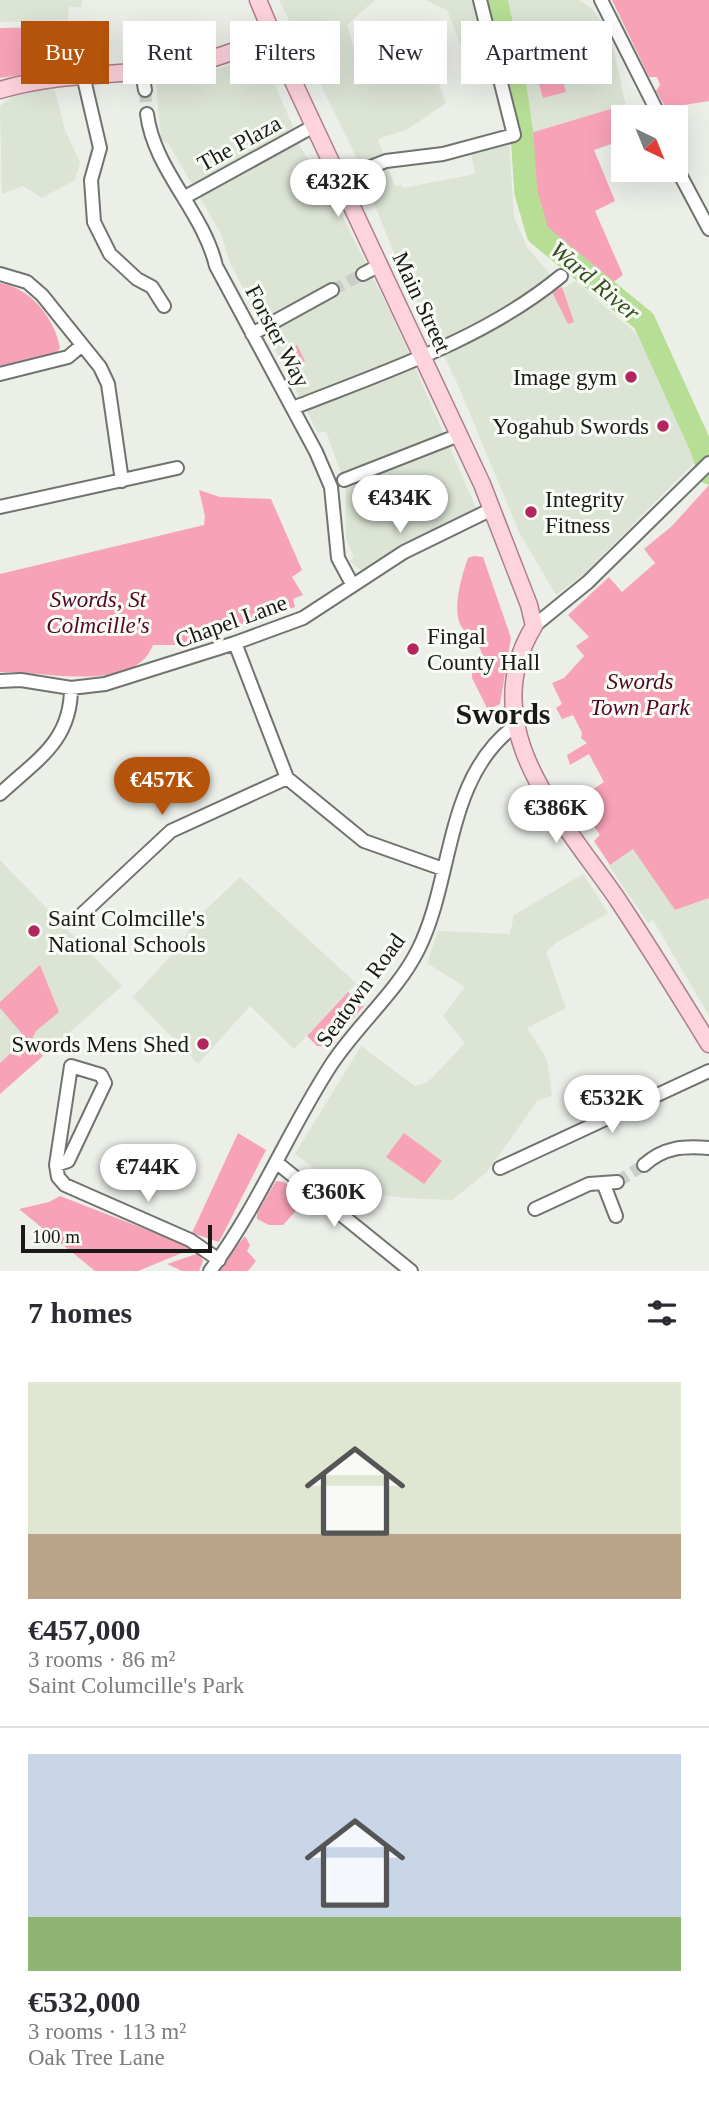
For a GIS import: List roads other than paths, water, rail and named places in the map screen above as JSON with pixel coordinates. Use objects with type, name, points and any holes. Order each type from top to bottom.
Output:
[{"type":"main road","name":"Main Street","points":[[258,0],[267,21]]},
{"type":"main road","points":[[0,90],[24,84]]},
{"type":"main road","name":"Main Street","points":[[295,84],[492,509],[529,605],[534,626]]},
{"type":"main road","points":[[534,626],[521,647],[514,668],[516,725],[536,781],[677,990],[709,1044]]},
{"type":"street","points":[[340,179],[386,161],[433,156],[514,135],[480,0]]},
{"type":"street","points":[[600,0],[654,105]]},
{"type":"street","points":[[85,84],[100,148],[91,180],[94,222],[110,254],[137,279],[152,287],[163,306]]},
{"type":"street","points":[[144,84],[145,90]]},
{"type":"street","name":"Forster Way","points":[[147,114],[153,144],[185,197],[331,487],[338,558],[352,584]]},
{"type":"street","name":"The Plaza","points":[[185,197],[314,126]]},
{"type":"street","points":[[684,182],[709,229]]},
{"type":"street","points":[[363,274],[380,265]]},
{"type":"street","points":[[0,274],[27,282],[42,295],[100,367],[108,384],[122,481]]},
{"type":"street","points":[[293,408],[422,356],[530,301],[561,276]]},
{"type":"street","points":[[252,334],[332,290]]},
{"type":"street","points":[[0,374],[68,357],[81,346]]},
{"type":"street","points":[[344,480],[459,435]]},
{"type":"street","points":[[534,626],[588,582],[709,463]]},
{"type":"street","points":[[0,507],[177,468]]},
{"type":"street","name":"Chapel Lane","points":[[0,681],[21,680],[71,688],[129,678],[235,643],[303,618],[404,552],[492,509]]},
{"type":"street","points":[[235,643],[286,778],[364,841],[445,862]]},
{"type":"street","points":[[0,794],[45,751],[68,724],[71,688]]},
{"type":"street","name":"Seatown Road","points":[[210,1271],[219,1260],[331,1065],[417,952],[463,801],[478,769],[500,736],[516,725]]},
{"type":"street","points":[[79,917],[171,831],[286,778]]},
{"type":"street","points":[[56,1165],[68,1161],[105,1083],[101,1075],[71,1066],[56,1165],[58,1177],[65,1185],[190,1240],[219,1260]]},
{"type":"street","points":[[500,1168],[709,1072]]},
{"type":"street","points":[[644,1165],[654,1156],[676,1146],[709,1148]]},
{"type":"street","points":[[276,1162],[411,1271]]},
{"type":"street","points":[[535,1209],[589,1184],[617,1182]]},
{"type":"street","points":[[604,1185],[616,1216]]},
{"type":"waterway","name":"Ward River","points":[[496,0],[514,80],[522,135],[526,193],[538,234],[644,321],[702,449],[709,473]]},
{"type":"tunnel","points":[[145,90],[147,114]]},
{"type":"tunnel","points":[[332,290],[363,274]]},
{"type":"tunnel","points":[[617,1182],[644,1165]]},
{"type":"place","name":"Image gym","points":[[631,377]]},
{"type":"place","name":"Yogahub Swords","points":[[663,426]]},
{"type":"place","name":"Integrity Fitness","points":[[531,512]]},
{"type":"place","name":"Fingal County Hall","points":[[413,649]]},
{"type":"place","name":"Saint Colmcille's National Schools","points":[[34,931]]},
{"type":"place","name":"Swords Mens Shed","points":[[203,1044]]},
{"type":"district","name":"Swords","points":[[503,714]]},
{"type":"park label","name":"Swords, St Colmcille's","points":[[98,612]]},
{"type":"park label","name":"Swords Town Park","points":[[640,694]]}]
